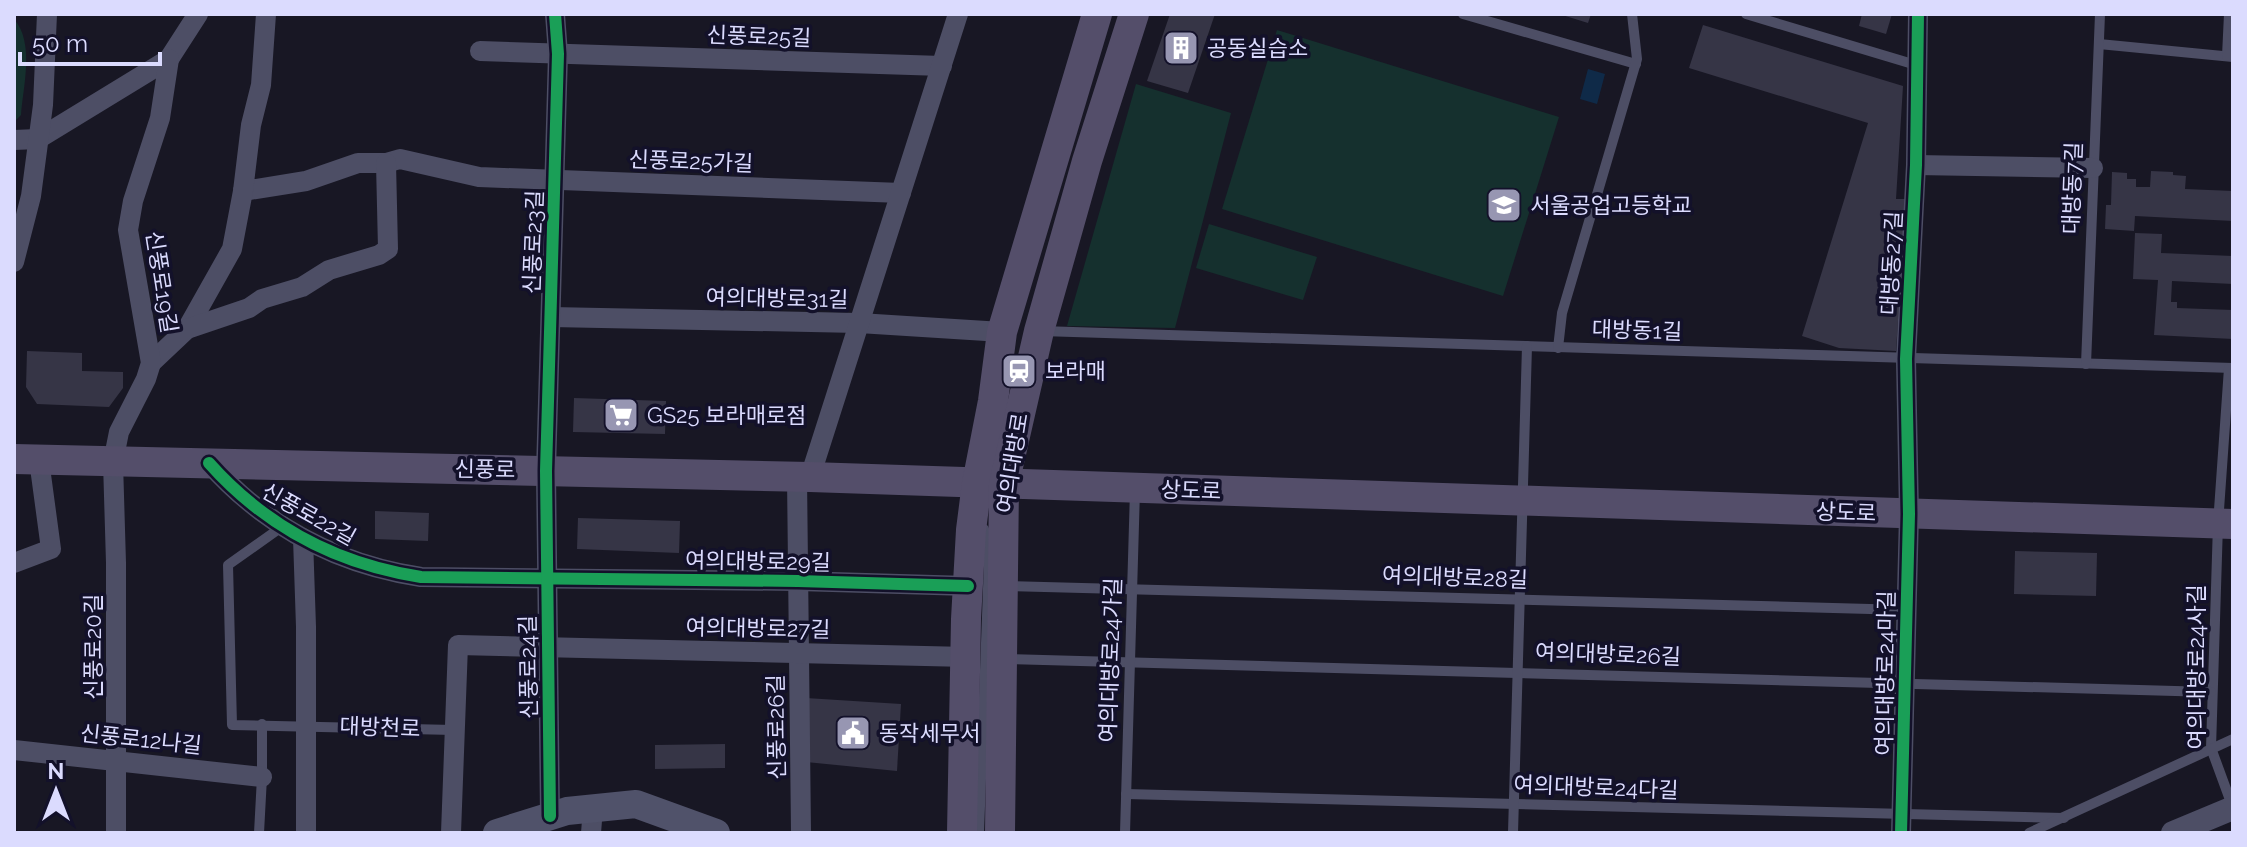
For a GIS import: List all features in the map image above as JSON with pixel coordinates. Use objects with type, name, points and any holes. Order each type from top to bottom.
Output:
[{"type":"main road","name":"여의대방로","points":[[1000,833],[1003,586],[991,484],[993,401],[1002,332],[1097,14]]},
{"type":"main road","name":"여의대방로","points":[[962,833],[971,530],[991,484],[1134,14]]},
{"type":"main road","name":"신풍로","points":[[27,460],[991,484]]},
{"type":"main road","name":"상도로","points":[[991,484],[2225,524]]},
{"type":"main road","points":[[497,833],[567,811],[592,820],[636,804],[716,833]]},
{"type":"street","points":[[14,262],[31,196],[44,81],[47,14]]},
{"type":"street","points":[[14,140],[38,139],[169,59],[198,14]]},
{"type":"street","points":[[151,363],[187,329],[232,249],[251,125],[261,85],[266,14]]},
{"type":"street","name":"신풍로23길","points":[[546,471],[558,54],[555,14]]},
{"type":"street","points":[[803,477],[859,323],[958,14]]},
{"type":"street","name":"대방동27길","points":[[1909,514],[1906,359],[1916,165],[1918,14]]},
{"type":"street","name":"신풍로25길","points":[[480,51],[942,66]]},
{"type":"street","name":"신풍로19길","points":[[113,462],[119,432],[151,363],[128,230],[133,201],[160,118],[169,59]]},
{"type":"street","name":"신풍로25가길","points":[[243,191],[306,181],[358,163],[386,163],[400,159],[479,177],[901,193]]},
{"type":"street","points":[[187,329],[249,308],[262,299],[302,287],[329,270],[379,255],[388,249],[386,163]]},
{"type":"street","points":[[1916,165],[2093,168]]},
{"type":"street","name":"여의대방로31길","points":[[551,317],[859,323],[1002,332]]},
{"type":"street","points":[[14,563],[51,549],[27,460]]},
{"type":"street","name":"신풍로20길","points":[[113,462],[116,833]]},
{"type":"street","name":"신풍로22길","points":[[209,463],[242,499],[303,538],[358,564],[421,577],[547,578]]},
{"type":"street","name":"신풍로24길","points":[[546,471],[550,816]]},
{"type":"street","name":"신풍로26길","points":[[801,833],[798,581],[803,477]]},
{"type":"street","name":"여의대방로24마길","points":[[1902,824],[1909,514]]},
{"type":"street","name":"신풍로22길","points":[[303,538],[306,725]]},
{"type":"street","name":"여의대방로29길","points":[[547,578],[968,586]]},
{"type":"street","points":[[451,833],[458,645],[548,647]]},
{"type":"street","name":"여의대방로27길","points":[[548,647],[968,657]]},
{"type":"street","points":[[306,725],[306,833]]},
{"type":"street","name":"신풍로12나길","points":[[14,750],[262,777]]},
{"type":"street","points":[[2173,833],[2233,808]]},
{"type":"lane","points":[[1463,14],[1636,64]]},
{"type":"lane","points":[[1558,348],[1562,313],[1636,64],[1632,14]]},
{"type":"lane","points":[[1746,14],[1916,65]]},
{"type":"lane","name":"대방동7길","points":[[2086,364],[2100,14]]},
{"type":"lane","points":[[2099,44],[2230,57],[2229,14]]},
{"type":"lane","name":"대방동1길","points":[[1039,331],[2231,368]]},
{"type":"lane","points":[[1513,833],[1527,346]]},
{"type":"lane","points":[[2225,524],[2231,368]]},
{"type":"lane","points":[[979,833],[991,484]]},
{"type":"lane","name":"여의대방로24가길","points":[[1125,833],[1135,488]]},
{"type":"lane","name":"여의대방로24사길","points":[[2225,524],[2211,692],[2211,748],[2233,808]]},
{"type":"lane","name":"신풍로22길","points":[[262,724],[232,725],[228,565],[283,526]]},
{"type":"lane","name":"여의대방로28길","points":[[1003,586],[1132,587],[1907,610]]},
{"type":"lane","name":"여의대방로26길","points":[[1003,658],[2211,692]]},
{"type":"lane","points":[[259,833],[262,724]]},
{"type":"lane","name":"대방천로","points":[[262,724],[454,730]]},
{"type":"lane","name":"여의대방로24다길","points":[[2029,833],[2233,739]]},
{"type":"lane","name":"여의대방로24다길","points":[[1126,794],[1513,805],[1902,824],[2064,818]]},
{"type":"green space","points":[[14,19],[24,40],[26,66],[21,115],[14,122]]},
{"type":"green space","points":[[1277,30],[1559,117],[1503,296],[1222,209]]},
{"type":"green space","points":[[1136,84],[1231,113],[1175,328],[1067,326]]},
{"type":"green space","points":[[1209,224],[1317,257],[1303,300],[1196,268]]},
{"type":"water","points":[[1588,69],[1605,74],[1597,104],[1580,99]]},
{"type":"building","name":"공동실습소","points":[[1170,14],[1215,14],[1188,93],[1147,81]]},
{"type":"building","points":[[1559,14],[1591,14],[1588,23]]},
{"type":"building","points":[[1862,14],[1892,14],[1886,34],[1859,26]]},
{"type":"building","points":[[1703,25],[1903,86],[1896,199],[1906,199],[1896,351],[1839,348],[1802,336],[1868,123],[1689,68]]},
{"type":"building","points":[[2151,171],[2186,176],[2185,189],[2233,191],[2233,221],[2135,216],[2134,231],[2105,229],[2106,205],[2111,205],[2112,172],[2127,173],[2127,179],[2136,179],[2136,187],[2150,187]]},
{"type":"building","points":[[2135,233],[2162,234],[2161,253],[2233,256],[2233,284],[2172,281],[2171,302],[2177,302],[2177,308],[2233,310],[2233,339],[2154,335],[2158,280],[2133,279]]},
{"type":"building","points":[[27,351],[82,353],[82,371],[123,372],[123,388],[109,407],[37,404],[26,387]]},
{"type":"building","points":[[574,398],[666,401],[665,434],[573,432]]},
{"type":"building","points":[[375,511],[429,513],[428,541],[375,539]]},
{"type":"building","points":[[578,518],[680,521],[679,553],[577,549]]},
{"type":"building","points":[[2015,551],[2097,553],[2096,596],[2014,594]]},
{"type":"building","name":"동작세무서","points":[[806,698],[901,704],[897,771],[806,762]]},
{"type":"building","points":[[725,744],[725,768],[655,769],[655,745]]},
{"type":"cycle path","points":[[550,816],[546,471],[558,54],[555,14]]},
{"type":"cycle path","points":[[1901,833],[1909,514],[1906,359],[1916,165],[1918,14]]},
{"type":"cycle path","points":[[209,463],[254,506],[304,539],[360,563],[421,577],[968,586]]},
{"type":"place","name":"공동실습소","points":[[1181,48]]},
{"type":"place","name":"서울공업고등학교","points":[[1504,205]]},
{"type":"place","name":"보라매","points":[[1019,371]]},
{"type":"place","name":"GS25 보라매로점","points":[[621,415]]},
{"type":"place","name":"동작세무서","points":[[853,733]]}]
